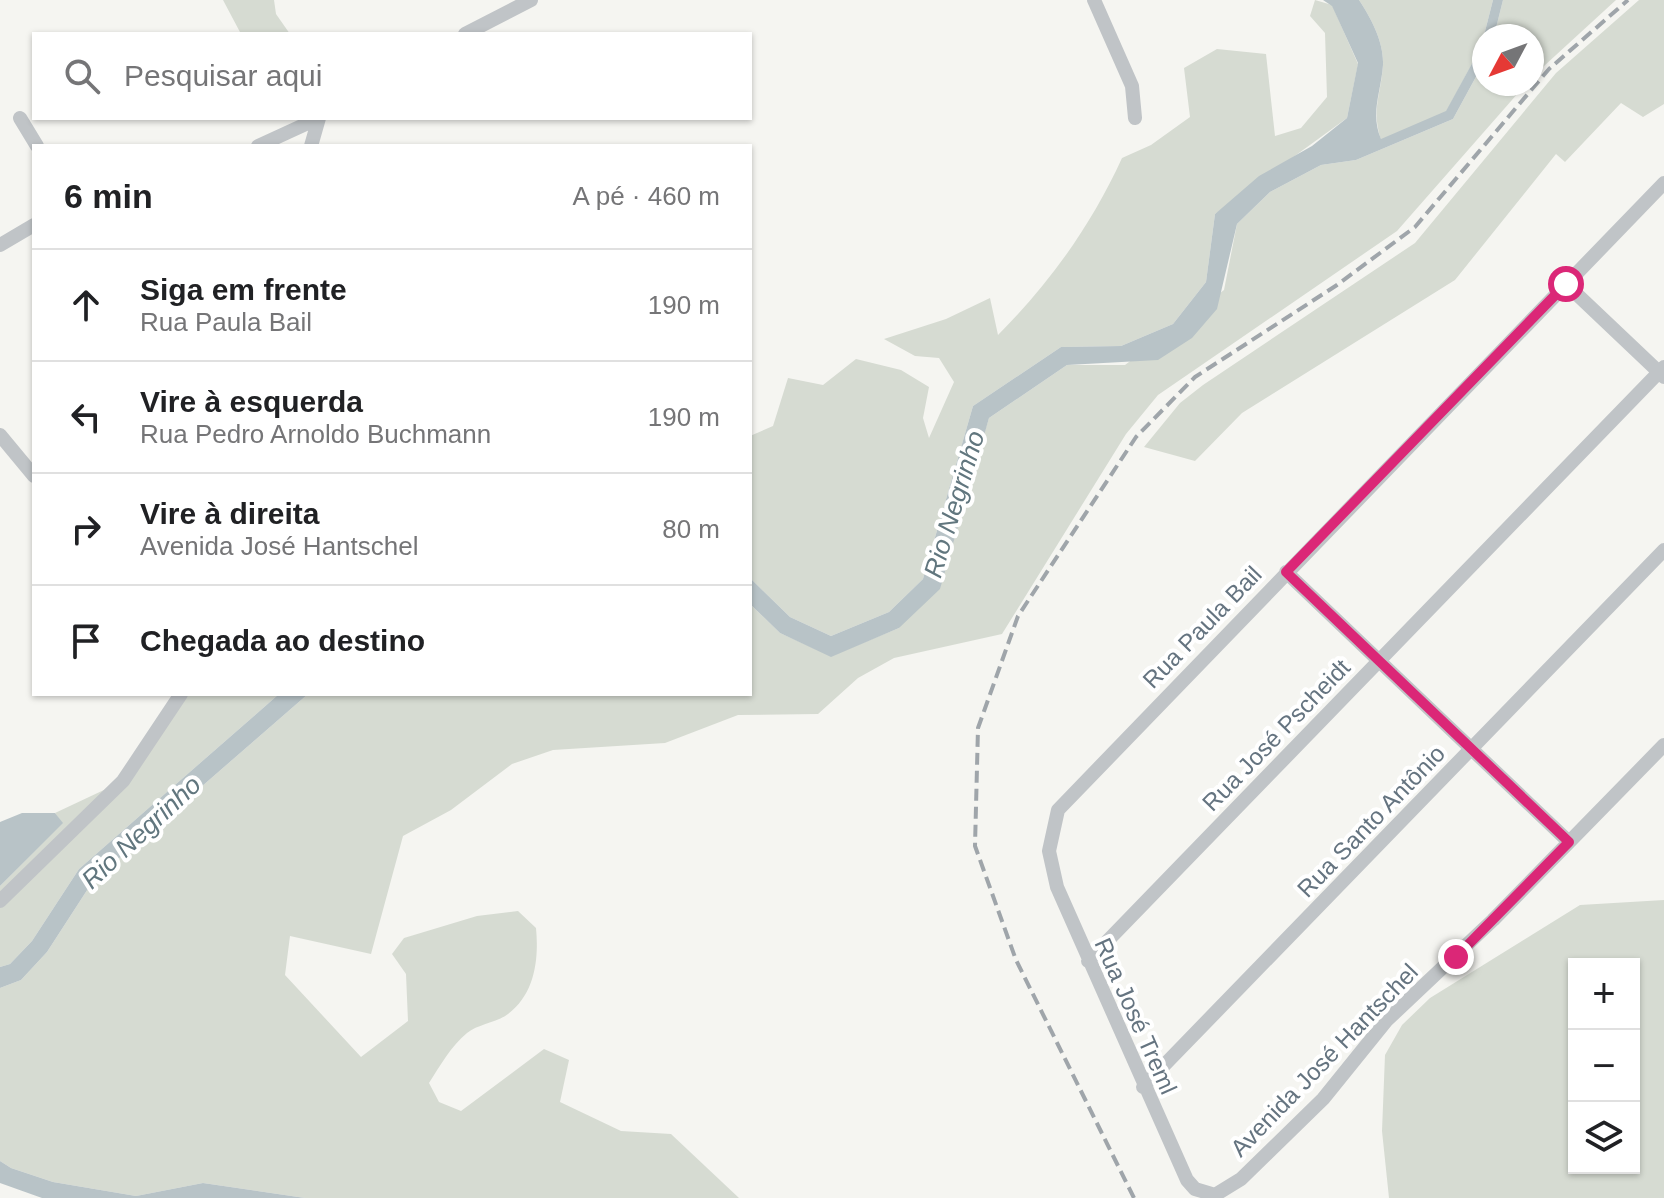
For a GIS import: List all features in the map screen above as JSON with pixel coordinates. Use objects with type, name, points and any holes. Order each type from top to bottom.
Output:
[{"type":"street","points":[[469,32],[531,0]]},
{"type":"street","points":[[1094,0],[1132,86],[1135,118]]},
{"type":"street","points":[[20,118],[36,144]]},
{"type":"street","points":[[262,144],[315,120]]},
{"type":"street","points":[[312,144],[318,120]]},
{"type":"street","name":"Rua Paula Bail","points":[[1050,833],[1066,798],[1664,183]]},
{"type":"street","points":[[0,245],[32,226]]},
{"type":"street","points":[[1566,284],[1662,372]]},
{"type":"street","name":"Rua José Pscheidt","points":[[1088,961],[1662,372]]},
{"type":"street","points":[[3,446],[32,474]]},
{"type":"street","name":"Rua Santo Antônio","points":[[1143,1087],[1664,550]]},
{"type":"street","points":[[1286,572],[1569,842]]},
{"type":"street","points":[[0,901],[123,781],[180,696]]},
{"type":"street","name":"Avenida José Hantschel","points":[[1215,1195],[1241,1179],[1323,1099],[1386,1021],[1662,751]]},
{"type":"street","name":"Rua José Treml","points":[[1050,833],[1051,867],[1143,1087],[1187,1180],[1195,1189],[1215,1195]]},
{"type":"shaded area","points":[[223,0],[274,0],[276,14],[289,32],[240,32]]},
{"type":"shaded area","points":[[1315,0],[1332,5],[1358,64],[1347,118],[1215,214],[1206,282],[1173,324],[1121,346],[1061,347],[973,406],[923,579],[889,612],[831,636],[790,617],[752,580],[752,435],[773,426],[788,378],[823,385],[856,359],[901,370],[929,387],[923,418],[929,438],[954,382],[939,358],[915,356],[884,339],[946,319],[990,298],[998,335],[1035,295],[1068,252],[1122,158],[1151,145],[1190,117],[1184,68],[1217,49],[1266,54],[1275,136],[1301,128],[1327,97],[1325,33],[1310,16]]},
{"type":"shaded area","points":[[1359,0],[1493,0],[1487,24],[1472,24],[1472,64],[1446,112],[1381,140],[1377,111],[1383,56]]},
{"type":"shaded area","points":[[1503,0],[1616,0],[1544,66],[1544,24],[1497,24]]},
{"type":"shaded area","points":[[1639,0],[1664,0],[1664,104],[1643,117],[1621,103],[1565,162],[1556,154],[1455,280],[1242,413],[1195,461],[1144,447],[1180,403],[1203,385],[1415,243],[1537,96],[1544,96],[1544,87],[1556,73]]},
{"type":"shaded area","points":[[1472,84],[1472,96],[1515,96],[1397,231],[1158,395],[1126,434],[1002,634],[894,658],[858,678],[818,714],[738,715],[665,743],[553,750],[512,764],[451,810],[403,836],[371,954],[290,936],[285,975],[361,1057],[408,1021],[406,974],[392,954],[404,938],[477,916],[518,911],[536,928],[536,964],[530,986],[508,1014],[471,1030],[451,1050],[429,1083],[439,1102],[461,1111],[544,1049],[569,1060],[560,1102],[621,1131],[671,1134],[739,1198],[305,1198],[203,1183],[136,1196],[53,1182],[11,1168],[0,1161],[0,988],[21,980],[47,952],[93,881],[306,696],[752,696],[752,606],[780,633],[831,656],[899,628],[955,525],[989,418],[1067,365],[1125,365],[1224,290],[1237,224],[1270,192],[1321,165],[1356,160],[1453,119]]},
{"type":"shaded area","points":[[180,696],[277,696],[79,869],[32,941],[10,964],[0,967],[0,886],[62,823],[55,813],[123,781]]},
{"type":"shaded area","points":[[1664,900],[1664,1198],[1389,1198],[1382,1131],[1385,1055],[1402,1025],[1430,998],[1580,905]]},
{"type":"water","name":"Rio Negrinho","points":[[1323,0],[1359,0],[1376,31],[1383,56],[1376,112],[1381,139],[1446,111],[1472,63],[1472,84],[1453,119],[1356,160],[1321,165],[1270,192],[1237,224],[1217,309],[1192,338],[1158,360],[1067,365],[989,418],[940,589],[899,628],[831,657],[780,633],[752,606],[752,580],[790,617],[831,636],[889,612],[923,579],[973,406],[1061,347],[1121,346],[1173,324],[1206,282],[1215,214],[1259,176],[1312,146],[1347,118],[1358,63],[1332,6]]},
{"type":"water","points":[[1493,0],[1503,0],[1497,24],[1487,24]]},
{"type":"water","name":"Rio Negrinho","points":[[277,696],[306,696],[93,881],[47,952],[21,980],[0,988],[0,967],[10,964],[32,941],[79,869]]},
{"type":"water","points":[[22,813],[55,813],[63,823],[0,886],[0,822]]},
{"type":"water","points":[[0,1161],[11,1168],[53,1182],[136,1196],[203,1183],[305,1198],[42,1198],[0,1183]]},
{"type":"railway","points":[[1134,1198],[1016,960],[975,846],[978,728],[1018,616],[1136,437],[1195,377],[1337,285],[1415,227],[1549,69],[1628,0]]},
{"type":"route","points":[[1456,957],[1569,842],[1286,572],[1566,284]]}]
